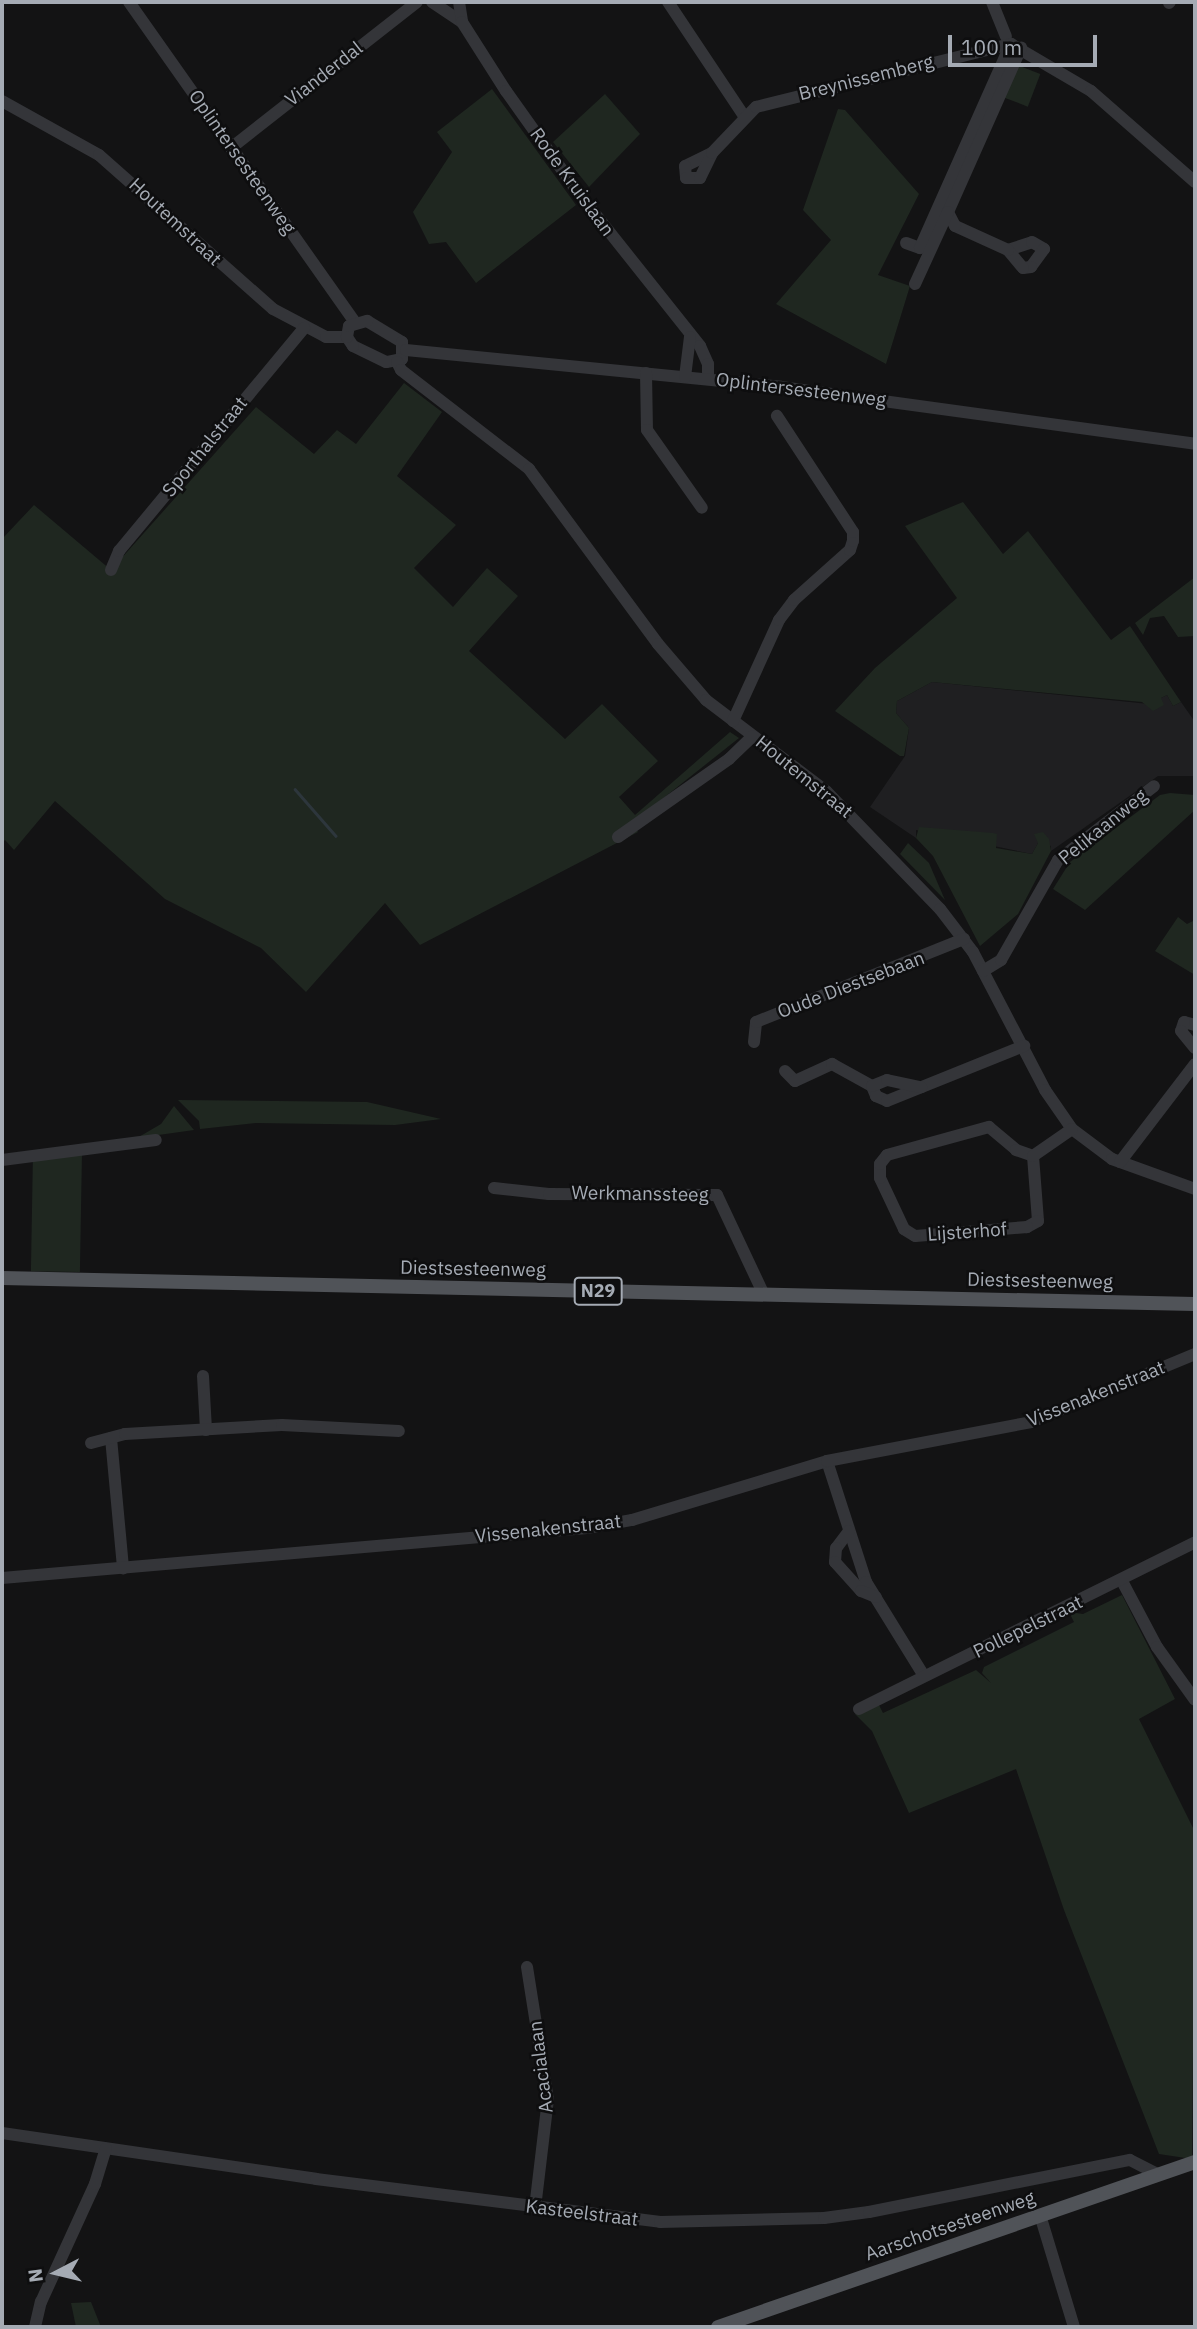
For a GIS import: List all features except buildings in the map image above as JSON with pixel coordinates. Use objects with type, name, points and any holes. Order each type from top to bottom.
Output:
[{"type":"main road","name":"Diestsesteenweg","points":[[2,1278],[1195,1304]]},
{"type":"main road","name":"Aarschotsesteenweg","points":[[718,2327],[753,2322],[1040,2215],[1195,2162]]},
{"type":"street","name":"Oplintersesteenweg","points":[[129,2],[355,322]]},
{"type":"street","name":"Vianderdal","points":[[231,148],[417,2]]},
{"type":"street","name":"Rode Kruislaan","points":[[432,2],[462,22],[580,195],[690,337],[708,364],[708,379]]},
{"type":"street","name":"Rode Kruislaan","points":[[459,2],[462,22]]},
{"type":"street","points":[[668,2],[744,116]]},
{"type":"street","points":[[992,2],[1013,42],[1091,91],[1195,182]]},
{"type":"street","points":[[915,284],[948,212],[1013,42]]},
{"type":"street","points":[[906,243],[920,248],[1013,42]]},
{"type":"street","name":"Breynissemberg","points":[[712,153],[744,116],[771,102],[1013,42]]},
{"type":"street","name":"Houtemstraat","points":[[2,101],[99,155],[251,292],[304,328],[333,339],[347,337],[361,352],[397,362],[401,370],[529,469],[676,667],[733,721],[860,822],[964,939],[1072,1129],[1120,1162],[1195,1189]]},
{"type":"street","points":[[948,212],[955,226],[1008,250]]},
{"type":"street","points":[[347,337],[346,330],[355,322],[383,327],[406,350],[397,362]]},
{"type":"street","name":"Sporthalstraat","points":[[110,570],[119,551],[304,328]]},
{"type":"street","points":[[685,377],[690,337]]},
{"type":"street","name":"Oplintersesteenweg","points":[[406,350],[708,379],[1195,444]]},
{"type":"street","points":[[646,373],[647,430],[702,508]]},
{"type":"street","points":[[733,721],[779,620],[853,541],[853,532],[777,416]]},
{"type":"street","points":[[618,837],[729,759],[753,736]]},
{"type":"street","name":"Pelikaanweg","points":[[983,971],[1000,960],[1058,860],[1154,786]]},
{"type":"street","name":"Oude Diestsebaan","points":[[754,1042],[756,1022],[964,939]]},
{"type":"street","points":[[1195,1025],[1184,1022],[1181,1026],[1195,1048]]},
{"type":"street","points":[[785,1072],[795,1081],[832,1065],[872,1086],[876,1096],[887,1101],[1024,1046]]},
{"type":"street","points":[[1120,1162],[1195,1064]]},
{"type":"street","points":[[872,1086],[887,1080],[921,1087]]},
{"type":"street","name":"Lijsterhof","points":[[989,1127],[1016,1150],[1033,1156],[1038,1221],[1027,1227],[915,1236],[904,1230],[880,1178],[880,1164],[901,1147],[989,1127]]},
{"type":"street","points":[[1033,1156],[1072,1129]]},
{"type":"street","points":[[2,1160],[156,1140]]},
{"type":"street","name":"Werkmanssteeg","points":[[494,1188],[549,1194],[718,1195],[764,1295]]},
{"type":"street","name":"Vissenakenstraat","points":[[2,1578],[587,1528],[632,1520],[827,1461],[1031,1422],[1195,1353]]},
{"type":"street","points":[[203,1376],[206,1430]]},
{"type":"street","points":[[92,1443],[111,1437],[323,1425],[399,1431]]},
{"type":"street","points":[[111,1437],[123,1568]]},
{"type":"street","points":[[827,1461],[849,1531],[876,1597],[924,1676]]},
{"type":"street","points":[[849,1531],[836,1548],[835,1562],[861,1591],[876,1597]]},
{"type":"street","name":"Pollepelstraat","points":[[859,1709],[1122,1581],[1195,1542]]},
{"type":"street","points":[[1122,1581],[1157,1647],[1195,1700]]},
{"type":"street","name":"Acacialaan","points":[[527,1967],[548,2099],[535,2208]]},
{"type":"street","name":"Kasteelstraat","points":[[2,2133],[535,2208],[660,2222],[824,2218],[1130,2160],[1158,2174]]},
{"type":"street","points":[[35,2327],[45,2291],[95,2184],[106,2149]]},
{"type":"street","points":[[1040,2215],[1074,2327]]},
{"type":"shaded area","points":[[1017,65],[1040,74],[1028,107],[1004,98]]},
{"type":"shaded area","points":[[492,89],[576,205],[476,283],[446,242],[429,244],[413,212],[452,152],[437,132]]},
{"type":"shaded area","points":[[605,94],[640,134],[589,187],[553,142]]},
{"type":"shaded area","points":[[838,109],[845,110],[919,194],[878,275],[910,286],[886,364],[776,304],[831,240],[803,210]]},
{"type":"shaded area","points":[[404,383],[442,412],[397,476],[456,525],[414,568],[453,607],[487,568],[518,596],[469,651],[565,739],[602,704],[658,761],[619,797],[635,815],[730,732],[739,738],[632,823],[638,832],[420,945],[385,903],[306,992],[261,948],[165,899],[55,801],[14,850],[5,840],[2,843],[2,539],[34,505],[111,570],[256,407],[314,454],[337,430],[356,444]]},
{"type":"shaded area","points":[[963,502],[1003,554],[1028,531],[1111,640],[1130,626],[1181,702],[1173,706],[1167,695],[1161,698],[1164,705],[1153,711],[1142,702],[932,682],[897,701],[896,713],[909,728],[904,756],[900,756],[835,711],[875,668],[957,598],[905,526]]},
{"type":"shaded area","points":[[1195,577],[1195,636],[1178,637],[1164,616],[1150,618],[1143,635],[1135,623]]},
{"type":"shaded area","points":[[932,682],[1149,704],[1167,695],[1173,706],[1181,702],[1195,722],[1195,776],[1158,776],[1051,851],[1051,846],[1038,843],[1032,854],[916,830],[916,838],[870,807],[905,756],[909,728],[896,713],[897,701]]},
{"type":"shaded area","points":[[1160,795],[1195,795],[1195,810],[1085,910],[1053,889],[1070,862]]},
{"type":"shaded area","points":[[919,827],[993,833],[997,834],[996,848],[1032,854],[1038,843],[1034,834],[1043,832],[1049,839],[1051,851],[1018,914],[980,946],[933,856],[916,838]]},
{"type":"shaded area","points":[[908,843],[929,863],[945,900],[900,854]]},
{"type":"shaded area","points":[[1178,917],[1187,924],[1195,920],[1195,975],[1155,951]]},
{"type":"shaded area","points":[[178,1100],[367,1102],[441,1119],[395,1125],[256,1123],[200,1129],[199,1121]]},
{"type":"shaded area","points":[[174,1106],[194,1130],[137,1138],[161,1124]]},
{"type":"shaded area","points":[[33,1151],[82,1152],[80,1272],[31,1271]]},
{"type":"shaded area","points":[[1122,1595],[1175,1699],[1139,1719],[1195,1832],[1192,2159],[1159,2154],[1064,1910],[1016,1769],[909,1813],[872,1731],[855,1714],[878,1703],[883,1713],[976,1670],[991,1683],[982,1673],[984,1667],[1074,1622],[1069,1612],[1083,1614]]},
{"type":"shaded area","points":[[91,2302],[101,2327],[76,2327],[71,2303]]},
{"type":"waterway","points":[[295,789],[336,836]]}]
